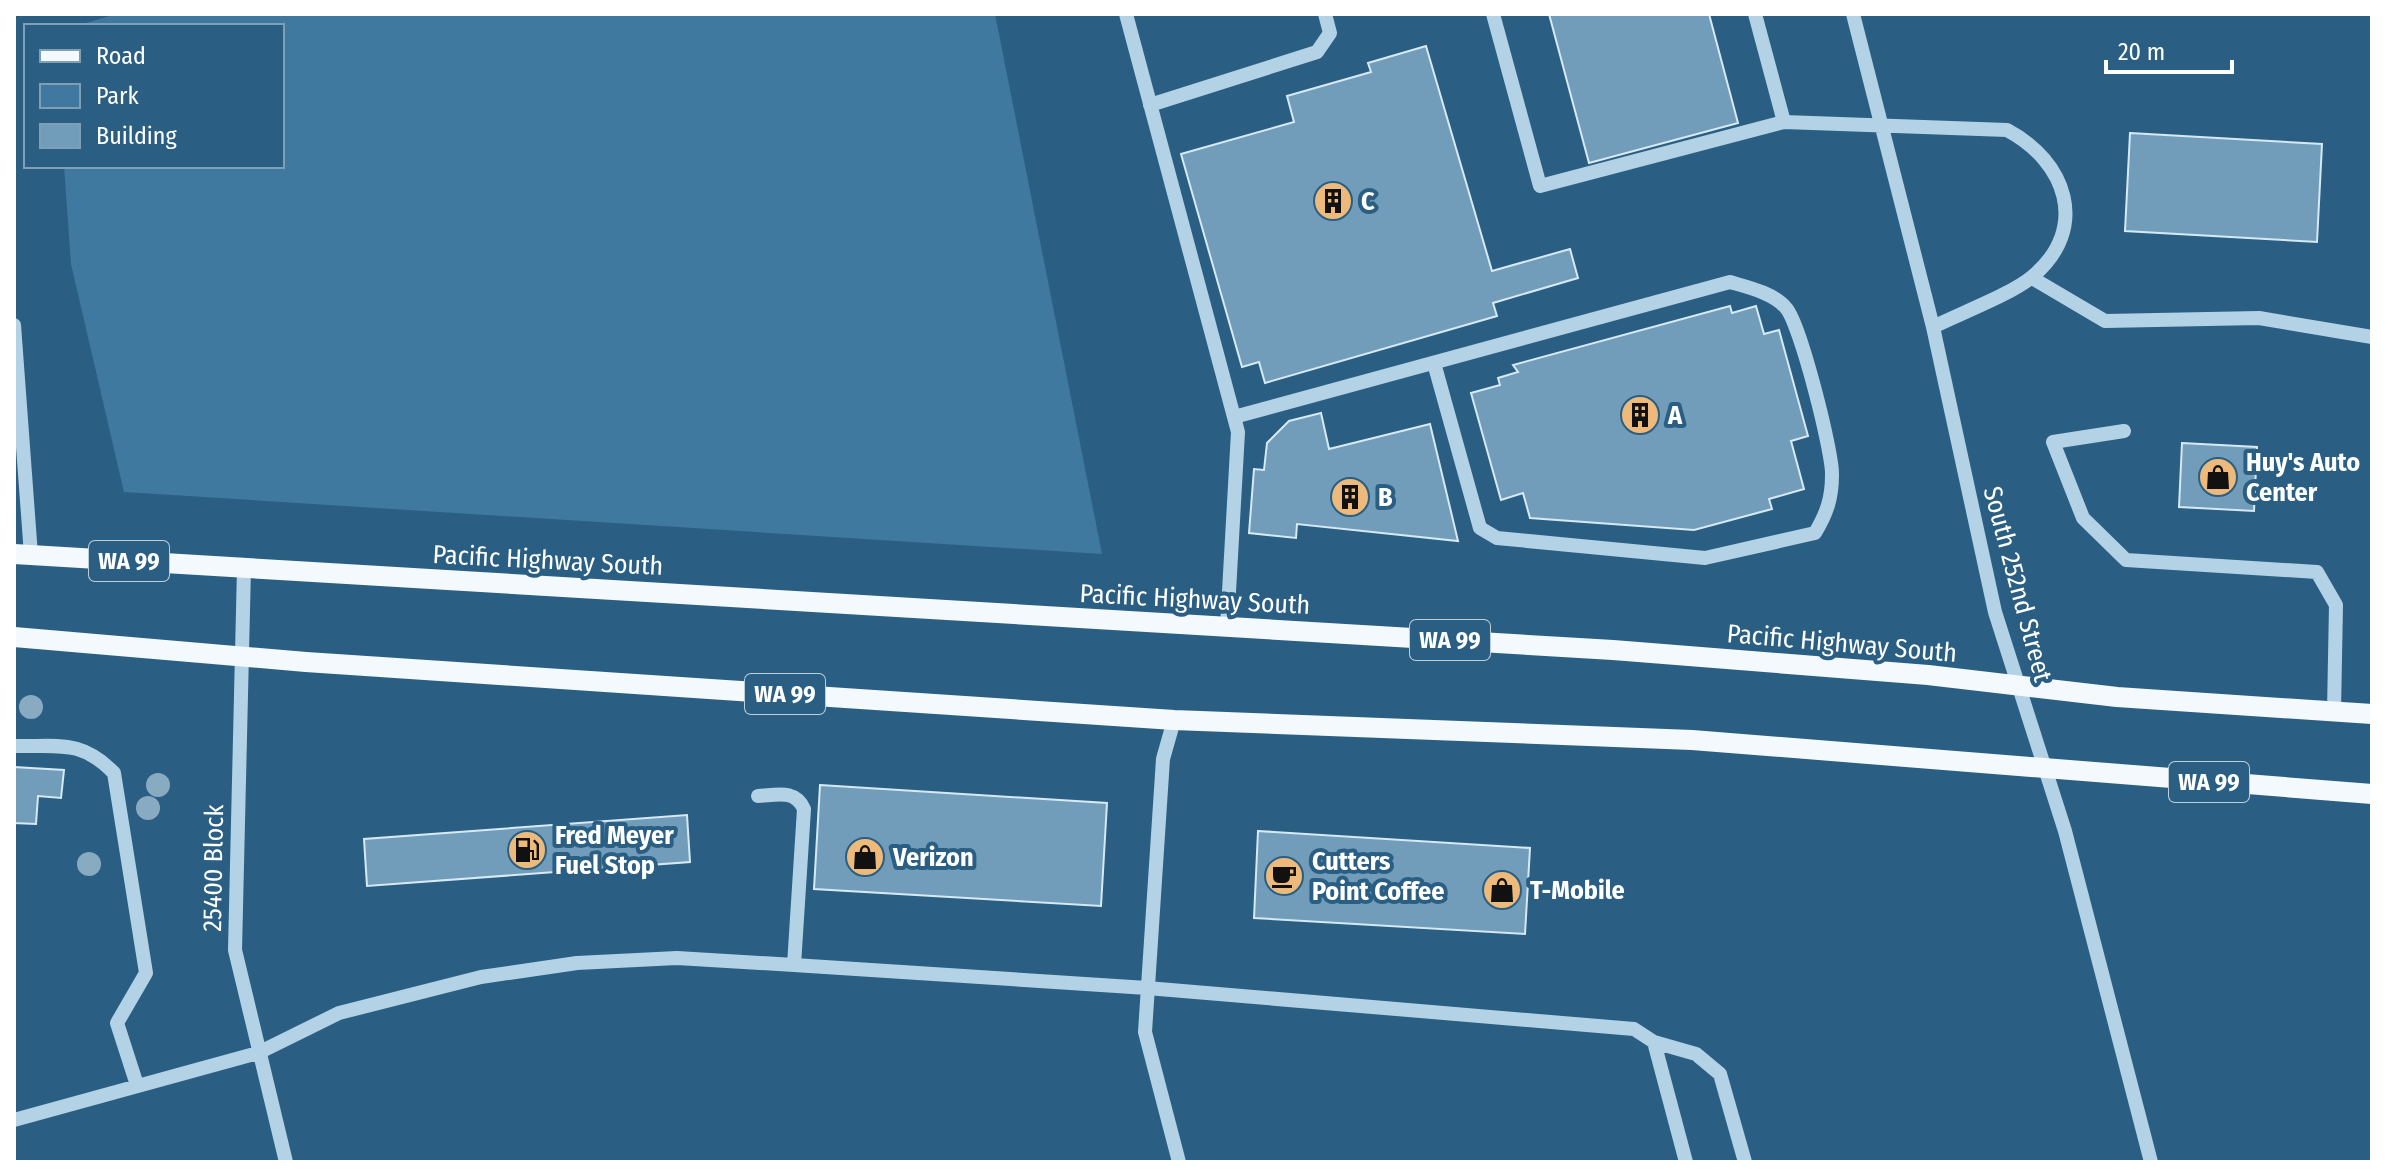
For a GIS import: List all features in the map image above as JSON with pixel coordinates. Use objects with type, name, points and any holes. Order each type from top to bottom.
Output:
[{"type":"main road","name":"Pacific Highway South","points":[[22,555],[1613,650],[2117,697],[2372,714]]},
{"type":"main road","name":"WA 99","points":[[14,637],[240,658],[1174,720],[1692,740],[2372,794]]},
{"type":"street","points":[[1126,14],[1238,432],[1227,627]]},
{"type":"street","points":[[1150,105],[1317,52],[1330,33],[1325,14]]},
{"type":"street","points":[[1493,14],[1540,186],[1784,122],[2007,130],[2031,143],[2049,161],[2061,184],[2065,210],[2061,236],[2049,259],[2032,278],[1933,327]]},
{"type":"street","points":[[1755,14],[1784,122]]},
{"type":"street","name":"South 252nd Street","points":[[1853,14],[1933,327],[1995,612],[2046,769],[2151,1162]]},
{"type":"street","points":[[2032,278],[2105,321],[2259,318],[2372,337]]},
{"type":"street","points":[[1234,417],[1730,282],[1756,290],[1786,307],[1799,332],[1833,471],[1830,508],[1815,533],[1705,558],[1497,538],[1480,528],[1434,363]]},
{"type":"street","points":[[14,325],[22,555]]},
{"type":"street","points":[[2124,431],[2053,442],[2083,518],[2126,560],[2317,572],[2336,605],[2334,711]]},
{"type":"street","name":"25400 Block","points":[[244,568],[235,950],[286,1162]]},
{"type":"street","points":[[1174,720],[1163,759],[1145,1032],[1179,1162]]},
{"type":"street","points":[[14,746],[80,747],[96,755],[114,773],[146,973],[117,1023],[137,1085]]},
{"type":"street","points":[[758,796],[791,794],[800,800],[804,809],[794,965]]},
{"type":"street","points":[[14,1120],[258,1053],[339,1013],[481,977],[577,963],[677,958],[1147,988],[1634,1029],[1654,1042],[1696,1054],[1720,1074],[1745,1162]]},
{"type":"street","points":[[1654,1042],[1686,1162]]},
{"type":"green space","points":[[116,14],[995,14],[1102,554],[124,492],[71,264],[64,168],[284,168],[284,24],[83,24]]},
{"type":"building","points":[[1549,14],[1709,14],[1738,123],[1589,163]]},
{"type":"building","name":"C","points":[[1426,46],[1492,271],[1570,249],[1578,278],[1493,303],[1497,316],[1265,383],[1259,362],[1242,367],[1181,154],[1294,122],[1287,96],[1371,72],[1368,63]]},
{"type":"building","name":"C","points":[[1426,46],[1492,271],[1570,249],[1578,278],[1493,303],[1497,316],[1265,383],[1259,362],[1242,367],[1181,154],[1294,122],[1287,96],[1371,72],[1368,63]]},
{"type":"building","points":[[2130,133],[2322,144],[2317,242],[2125,231]]},
{"type":"building","name":"A","points":[[1730,306],[1732,313],[1756,306],[1764,334],[1779,330],[1808,436],[1791,441],[1804,489],[1769,499],[1772,509],[1694,530],[1530,518],[1523,493],[1501,500],[1471,393],[1500,385],[1498,378],[1518,372],[1513,365]]},
{"type":"building","name":"A","points":[[1730,306],[1732,313],[1756,306],[1764,334],[1779,330],[1808,436],[1791,441],[1804,489],[1769,499],[1772,509],[1694,530],[1530,518],[1523,493],[1501,500],[1471,393],[1500,385],[1498,378],[1518,372],[1513,365]]},
{"type":"building","name":"B","points":[[1321,413],[1329,449],[1430,424],[1458,541],[1297,524],[1296,538],[1249,533],[1254,469],[1264,470],[1267,443],[1289,421]]},
{"type":"building","name":"B","points":[[1321,413],[1329,449],[1430,424],[1458,541],[1297,524],[1296,538],[1249,533],[1254,469],[1264,470],[1267,443],[1289,421]]},
{"type":"building","name":"Huy's Auto Center","points":[[2182,443],[2257,447],[2254,511],[2179,507]]},
{"type":"building","points":[[14,767],[64,770],[61,798],[38,796],[36,824],[14,823]]},
{"type":"building","points":[[820,785],[1107,803],[1101,906],[814,889]]},
{"type":"building","name":"Fred Meyer Fuel Stop","points":[[687,815],[690,862],[367,886],[364,839]]},
{"type":"building","points":[[1258,831],[1530,848],[1525,934],[1254,918]]},
{"type":"place","name":"C","points":[[1333,201]]},
{"type":"place","name":"A","points":[[1640,415]]},
{"type":"place","name":"Huy's Auto Center","points":[[2218,477]]},
{"type":"place","name":"B","points":[[1350,497]]},
{"type":"place","name":"Fred Meyer Fuel Stop","points":[[527,850]]},
{"type":"place","name":"Verizon","points":[[865,857]]},
{"type":"place","name":"Cutters Point Coffee","points":[[1284,876]]},
{"type":"place","name":"T-Mobile","points":[[1502,890]]}]
